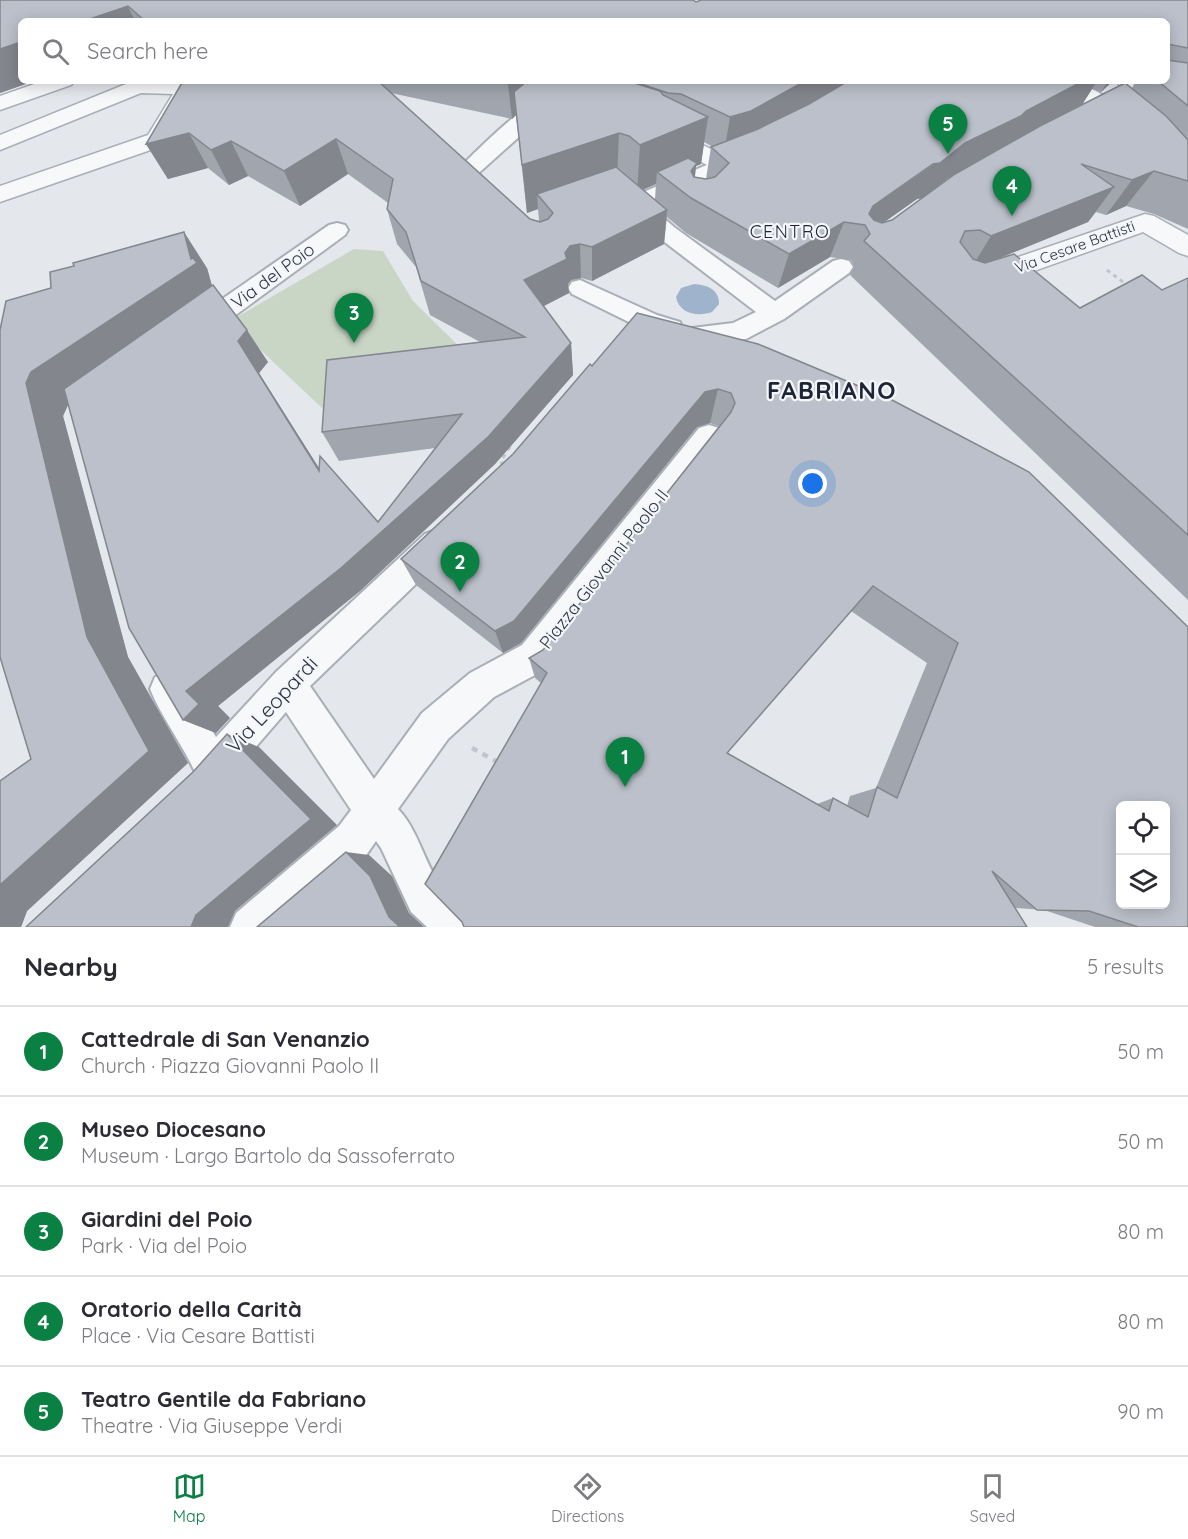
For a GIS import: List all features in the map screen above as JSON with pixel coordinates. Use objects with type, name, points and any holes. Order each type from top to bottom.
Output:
[{"type":"street","points":[[0,104],[56,84]]},
{"type":"street","points":[[0,143],[136,84],[188,88],[157,140],[0,194]]},
{"type":"street","points":[[1057,84],[1149,145],[1188,188]]},
{"type":"street","points":[[1095,110],[1123,84]]},
{"type":"street","points":[[1134,84],[1148,89],[1188,95]]},
{"type":"street","points":[[465,174],[543,105]]},
{"type":"street","points":[[668,136],[723,164]]},
{"type":"street","points":[[635,204],[763,147]]},
{"type":"street","points":[[448,158],[481,189]]},
{"type":"street","points":[[686,181],[704,194]]},
{"type":"street","points":[[618,189],[775,313]]},
{"type":"street","name":"Via Cesare Battisti","points":[[960,285],[1145,222],[1186,243]]},
{"type":"street","name":"Via del Poio","points":[[173,348],[337,230]]},
{"type":"street","points":[[693,336],[737,332],[775,313],[841,267]]},
{"type":"street","points":[[580,288],[638,328],[693,336],[751,357]]},
{"type":"street","name":"Piazza Giovanni Paolo II","points":[[250,927],[353,840],[435,726],[482,685],[534,657],[709,436]]},
{"type":"street","name":"Via Leopardi","points":[[153,666],[201,779],[288,684],[456,524]]},
{"type":"street","points":[[288,684],[375,812],[395,834],[424,897],[458,927]]},
{"type":"path","points":[[1076,246],[1131,288]]},
{"type":"path","points":[[507,475],[501,460],[514,440]]},
{"type":"green space","points":[[354,249],[383,251],[413,301],[478,365],[341,426],[230,321]]},
{"type":"water","points":[[694,284],[703,285],[715,291],[719,304],[712,312],[690,313],[678,303],[676,297],[681,288]]},
{"type":"building","points":[[0,0],[693,0],[696,2],[701,0],[1188,0],[1188,48],[1170,45],[1170,18],[142,18],[128,6],[93,18],[18,18],[18,43],[0,49]]},
{"type":"building","points":[[1170,60],[1188,63],[1188,106],[1162,84],[1170,84]]},
{"type":"building","points":[[181,84],[381,84],[530,219],[540,222],[548,219],[553,213],[537,194],[616,167],[667,210],[592,247],[580,244],[570,246],[565,253],[567,259],[524,280],[571,343],[489,436],[341,568],[186,691],[199,704],[183,720],[129,628],[64,389],[213,285],[247,330],[238,341],[319,471],[320,456],[378,522],[462,414],[322,432],[327,360],[525,337],[421,281],[406,232],[387,209],[393,179],[336,139],[284,171],[231,141],[211,150],[189,133],[146,144]]},
{"type":"building","points":[[523,84],[638,84],[660,91],[663,95],[708,117],[640,145],[629,136],[619,133],[522,165],[514,92]]},
{"type":"building","points":[[641,84],[800,84],[751,111],[730,117],[681,94],[668,93]]},
{"type":"building","points":[[843,84],[1077,84],[1026,111],[1021,116],[965,143],[940,163],[933,164],[873,206],[869,214],[874,220],[882,223],[892,220],[955,174],[1040,126],[1123,84],[1126,84],[1166,116],[1188,140],[1188,181],[1154,171],[1132,180],[1081,164],[1114,187],[991,236],[980,230],[965,231],[960,242],[973,259],[985,263],[1014,254],[1080,308],[1142,275],[1162,290],[1188,278],[1188,535],[864,241],[870,234],[865,225],[844,222],[789,254],[691,198],[657,172],[688,158],[697,163],[691,171],[694,177],[706,179],[715,177],[729,163],[711,147],[758,129]]},
{"type":"building","points":[[184,232],[191,259],[193,258],[197,263],[31,372],[26,383],[87,637],[149,751],[0,885],[0,781],[31,759],[0,657],[0,330],[6,301],[51,288],[50,272],[74,266],[73,263]]},
{"type":"building","points":[[637,313],[758,344],[892,400],[1029,472],[1188,627],[1188,927],[1138,927],[1089,911],[1037,910],[992,871],[1027,927],[464,927],[462,922],[425,884],[547,673],[529,658],[543,650],[731,412],[735,403],[731,393],[718,389],[705,392],[514,621],[495,631],[401,559],[513,454],[590,364],[592,366]],"holes":[[[873,586],[958,643],[897,798],[877,787],[868,817],[833,798],[829,811],[727,753]]]},
{"type":"building","points":[[227,734],[311,819],[196,915],[191,927],[26,927],[193,772]]},
{"type":"building","points":[[346,852],[370,876],[389,917],[400,927],[257,927]]},
{"type":"place","name":"Teatro Gentile da Fabriano","points":[[948,154]]},
{"type":"place","name":"Oratorio della Carità","points":[[1012,216]]},
{"type":"place","name":"Giardini del Poio","points":[[354,343]]},
{"type":"place","name":"Museo Diocesano","points":[[460,592]]},
{"type":"place","name":"Cattedrale di San Venanzio","points":[[625,787]]},
{"type":"district","name":"CENTRO","points":[[790,232]]},
{"type":"district","name":"FABRIANO","points":[[832,391]]}]
